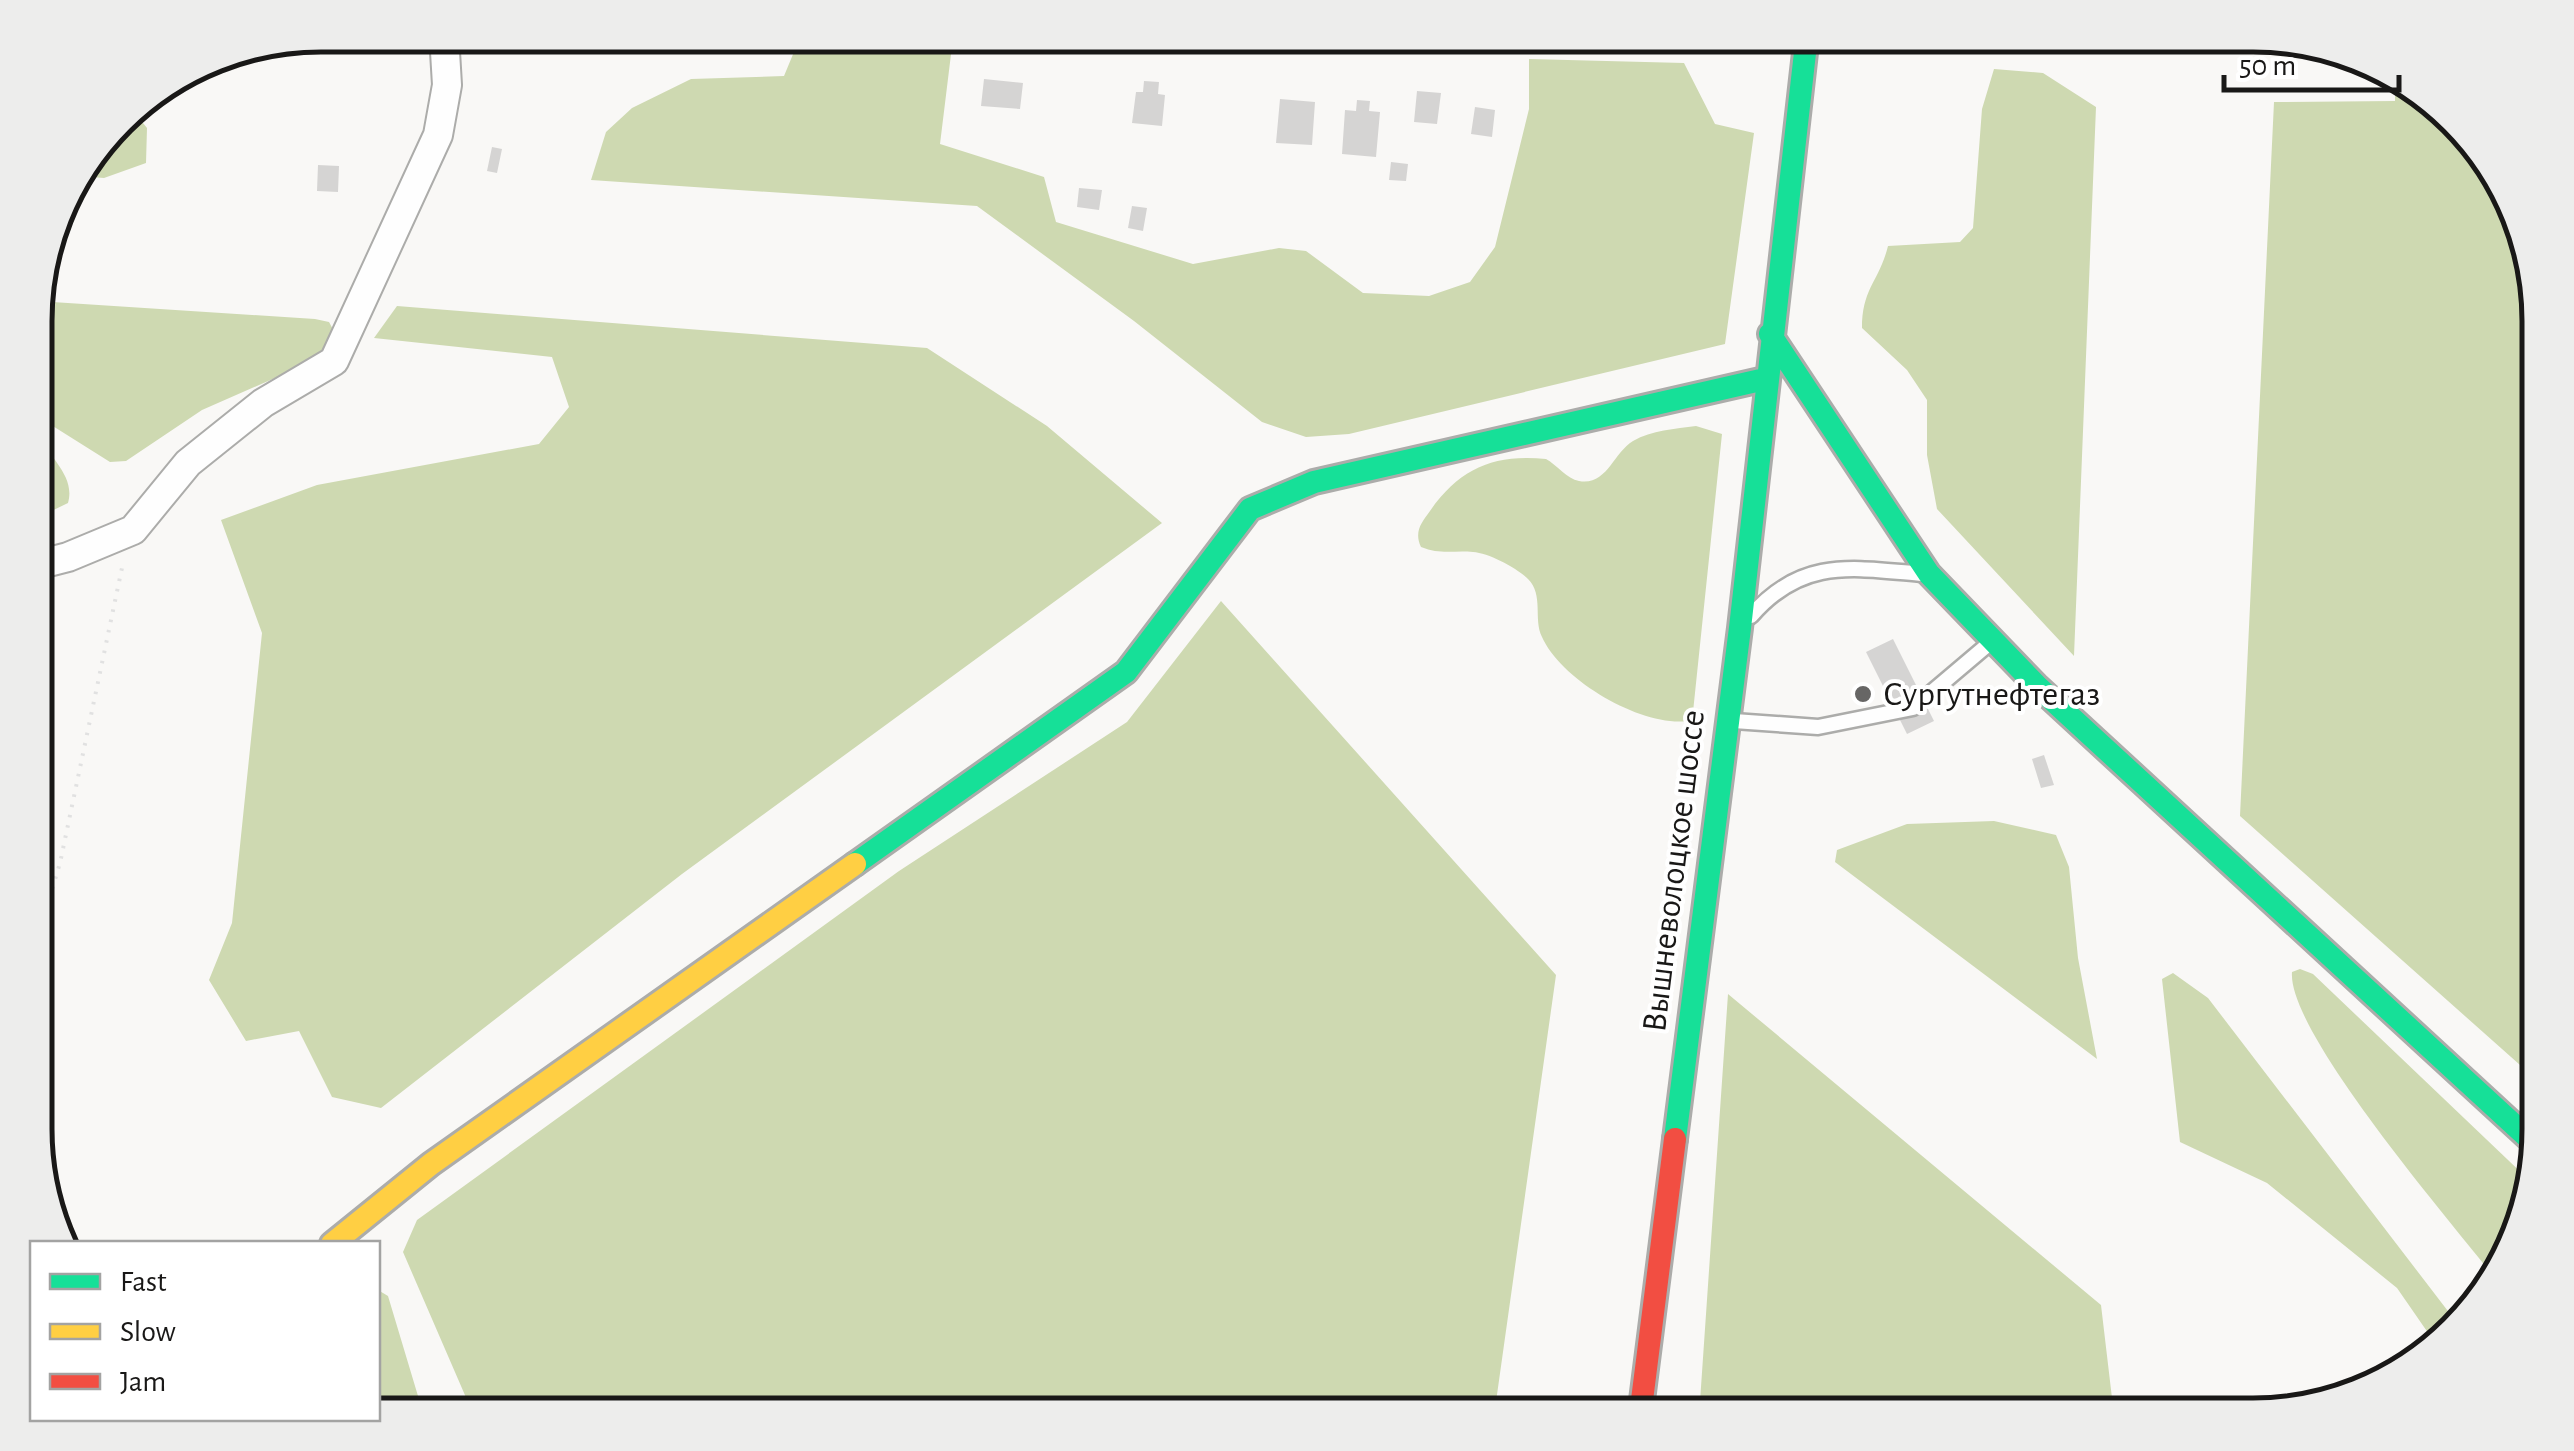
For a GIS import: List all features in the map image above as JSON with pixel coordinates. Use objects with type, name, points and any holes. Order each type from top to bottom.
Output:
[{"type":"main road","name":"Вышневолоцкое шоссе","points":[[1642,1398],[1740,628],[1770,334],[1806,52]]},
{"type":"main road","points":[[1770,334],[1929,574],[1993,641],[2521,1131]]},
{"type":"main road","points":[[336,1241],[431,1164],[1126,672],[1218,546],[1261,502],[1314,482],[1765,379]]},
{"type":"street","points":[[53,562],[133,530],[188,463],[262,402],[334,361],[438,135],[446,84],[445,52]]},
{"type":"lane","points":[[1740,628],[1784,583],[1805,575],[1856,567],[1929,574]]},
{"type":"lane","points":[[1728,721],[1818,727],[1914,708],[1993,641]]},
{"type":"path","points":[[53,885],[112,596],[133,530]]},
{"type":"green space","points":[[794,52],[951,52],[940,144],[1044,177],[1056,222],[1193,264],[1279,248],[1306,251],[1363,293],[1429,296],[1470,282],[1495,247],[1529,109],[1529,59],[1684,63],[1715,124],[1754,133],[1725,344],[1349,434],[1306,437],[1262,422],[1134,321],[977,206],[591,180],[606,132],[632,108],[691,79],[784,76]]},
{"type":"green space","points":[[1994,69],[2043,73],[2096,107],[2074,656],[1937,509],[1927,455],[1927,400],[1907,370],[1862,328],[1865,303],[1888,246],[1960,242],[1973,228],[1982,109]]},
{"type":"green space","points":[[2395,94],[2416,108],[2466,158],[2501,219],[2519,287],[2521,1066],[2240,816],[2274,102],[2395,101]]},
{"type":"green space","points":[[142,121],[147,128],[146,163],[104,178],[95,177]]},
{"type":"green space","points":[[54,302],[329,322],[335,333],[334,345],[293,370],[202,410],[126,461],[110,462],[53,426]]},
{"type":"green space","points":[[397,306],[927,348],[1047,426],[1162,523],[682,874],[381,1108],[332,1097],[299,1031],[246,1041],[209,980],[232,923],[262,633],[221,520],[317,485],[539,444],[569,407],[552,357],[374,338]]},
{"type":"green space","points":[[1696,426],[1722,434],[1693,712],[1688,721],[1669,721],[1626,708],[1566,669],[1542,637],[1533,585],[1517,570],[1480,553],[1421,547],[1421,524],[1441,496],[1480,467],[1510,459],[1546,459],[1570,478],[1589,481],[1603,474],[1626,446],[1640,437]]},
{"type":"green space","points":[[53,457],[68,483],[68,503],[53,510]]},
{"type":"green space","points":[[1221,601],[1556,975],[1497,1398],[466,1398],[403,1252],[417,1220],[899,871],[1127,722]]},
{"type":"green space","points":[[1994,821],[2056,835],[2069,867],[2078,958],[2097,1059],[1835,862],[1837,850],[1907,824]]},
{"type":"green space","points":[[2300,969],[2313,974],[2518,1169],[2501,1232],[2484,1265],[2343,1081],[2298,1000],[2292,972]]},
{"type":"green space","points":[[2173,973],[2208,998],[2449,1313],[2428,1333],[2397,1288],[2267,1183],[2180,1142],[2162,979]]},
{"type":"green space","points":[[1728,994],[2101,1305],[2112,1398],[1700,1398]]},
{"type":"green space","points":[[380,1291],[388,1296],[419,1398],[380,1398]]},
{"type":"building","points":[[984,79],[1023,83],[1020,109],[981,106]]},
{"type":"building","points":[[1144,81],[1159,82],[1158,94],[1165,95],[1162,126],[1132,123],[1136,92],[1143,92]]},
{"type":"building","points":[[1417,91],[1441,93],[1437,124],[1414,122]]},
{"type":"building","points":[[1280,99],[1315,102],[1312,145],[1276,143]]},
{"type":"building","points":[[1357,100],[1370,101],[1369,111],[1380,112],[1376,157],[1342,154],[1345,110],[1356,111]]},
{"type":"building","points":[[1475,107],[1495,110],[1492,137],[1471,134]]},
{"type":"building","points":[[492,147],[502,149],[497,173],[487,171]]},
{"type":"building","points":[[1391,162],[1408,164],[1406,181],[1389,180]]},
{"type":"building","points":[[318,165],[339,166],[338,192],[317,191]]},
{"type":"building","points":[[1079,188],[1102,190],[1099,210],[1077,207]]},
{"type":"building","points":[[1132,206],[1147,208],[1143,231],[1128,228]]},
{"type":"building","points":[[1893,639],[1934,721],[1907,734],[1866,652]]},
{"type":"building","points":[[2044,755],[2054,785],[2041,788],[2032,759]]},
{"type":"traffic: fast","points":[[1675,1139],[1740,628],[1805,52]]},
{"type":"traffic: fast","points":[[1770,334],[1929,574],[2036,685],[2521,1131]]},
{"type":"traffic: fast","points":[[855,864],[1126,672],[1250,509],[1314,482],[1765,379]]},
{"type":"traffic: slow","points":[[336,1241],[431,1164],[855,864]]},
{"type":"traffic: jam","points":[[1642,1398],[1675,1139]]},
{"type":"place","name":"Сургутнефтегаз","points":[[1863,694]]}]
